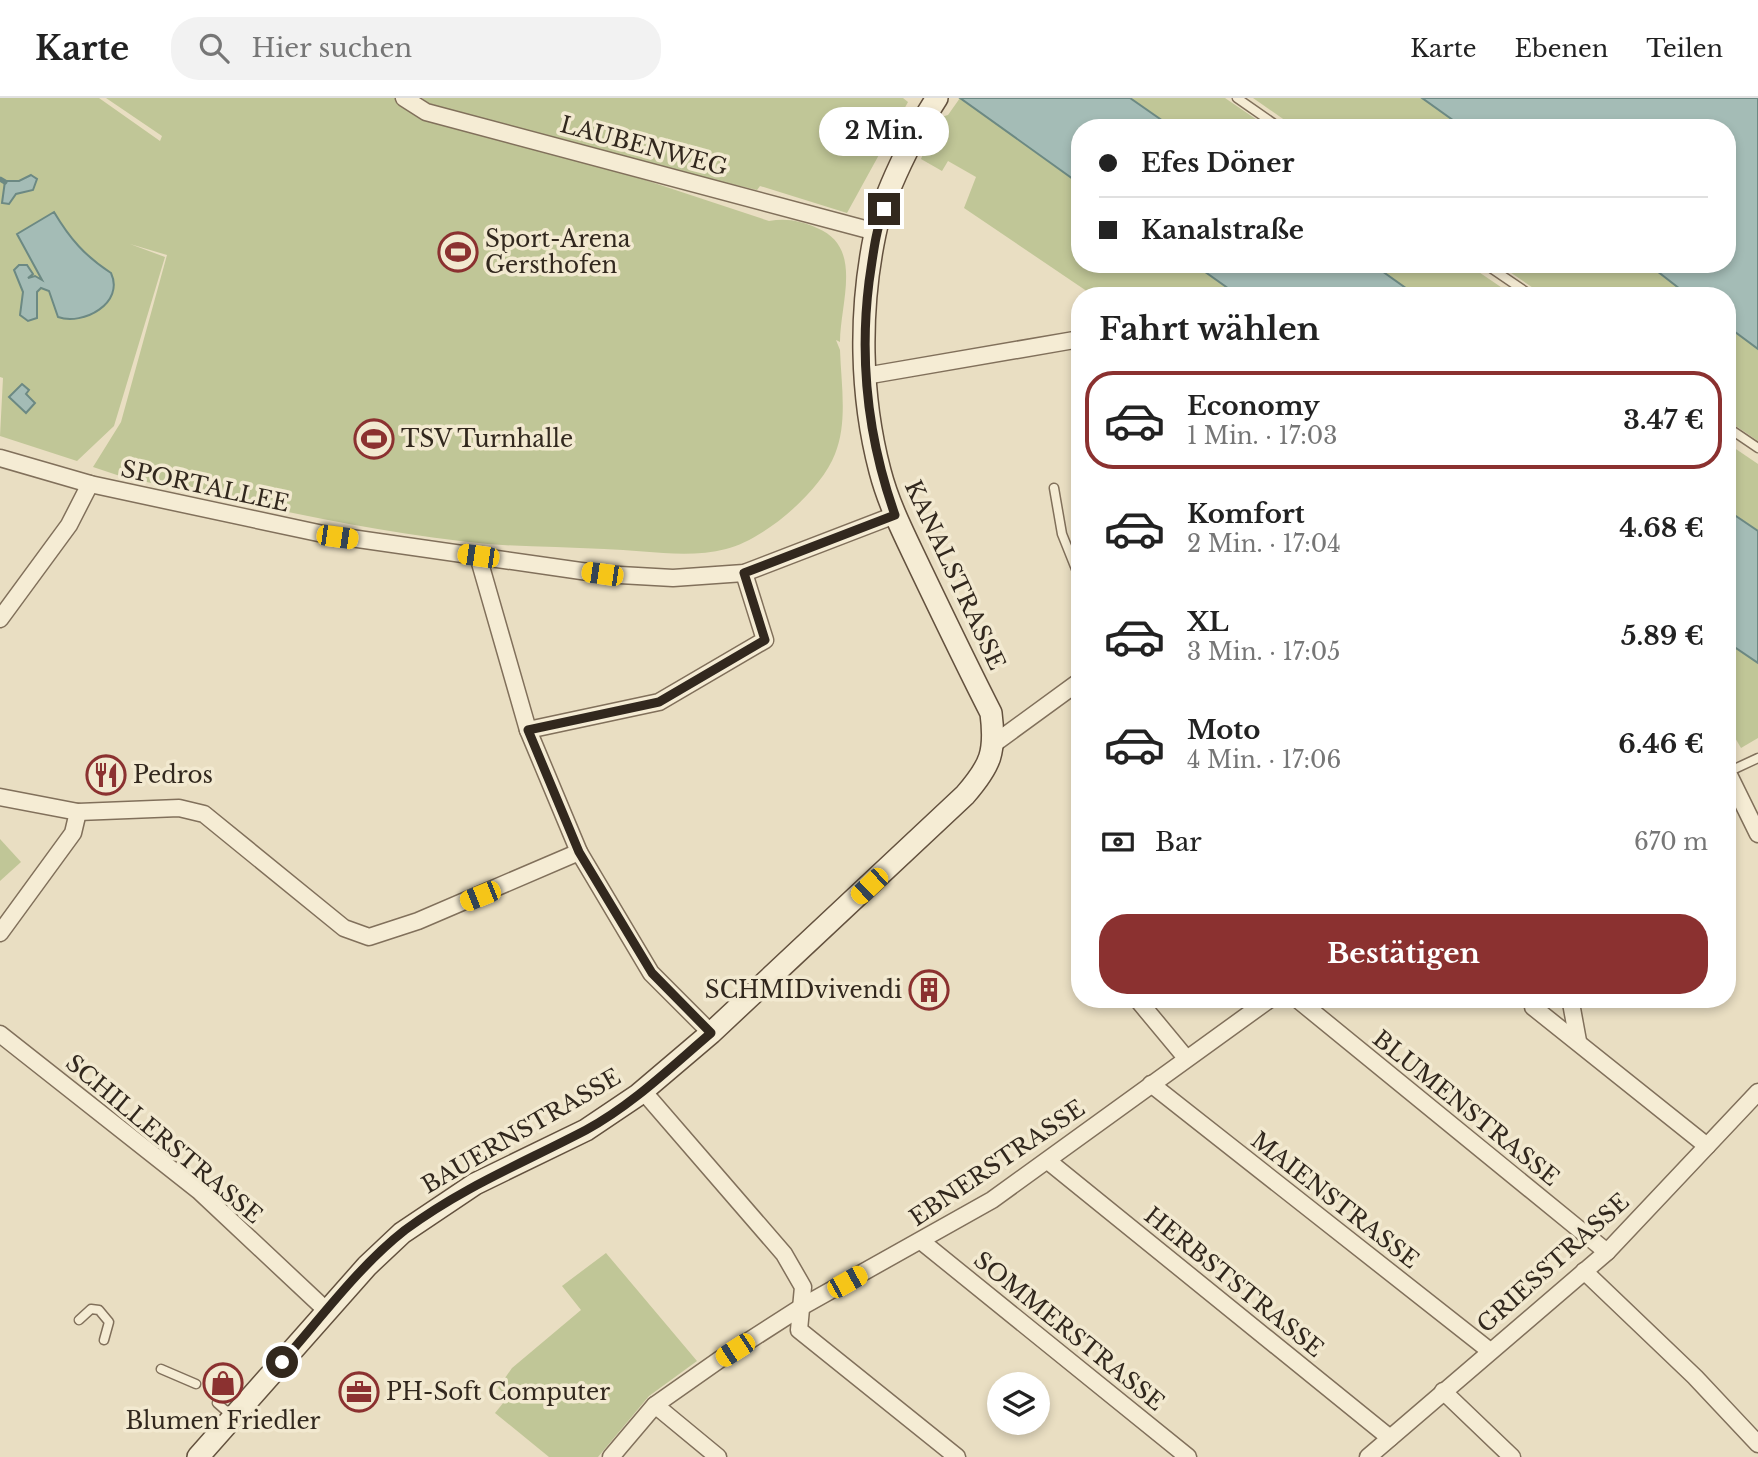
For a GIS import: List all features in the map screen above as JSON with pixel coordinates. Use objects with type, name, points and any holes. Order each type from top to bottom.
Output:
[{"type":"main road","name":"KANALSTRASSE","points":[[935,102],[902,163],[876,232],[864,319],[868,414],[880,473],[895,515],[991,713],[995,743]]},
{"type":"main road","name":"BAUERNSTRASSE","points":[[198,1457],[225,1410],[327,1311],[402,1233],[438,1206],[475,1184],[586,1130],[643,1091],[711,1033],[965,795],[985,772],[995,743]]},
{"type":"street","name":"LAUBENWEG","points":[[404,98],[426,112],[876,232]]},
{"type":"street","points":[[865,376],[1071,342]]},
{"type":"street","name":"SPORTALLEE","points":[[0,458],[90,484],[323,534],[602,574],[673,578],[744,573],[895,515]]},
{"type":"street","points":[[0,619],[69,525],[90,484]]},
{"type":"street","points":[[478,556],[528,730],[579,852],[652,973],[711,1033]]},
{"type":"street","points":[[528,730],[659,702],[765,640],[744,573]]},
{"type":"street","points":[[995,743],[1071,688]]},
{"type":"street","points":[[1736,788],[1758,834]]},
{"type":"street","points":[[0,797],[78,812],[180,808],[204,814],[344,928],[369,937],[418,921],[579,852]]},
{"type":"street","points":[[0,933],[73,833],[78,812]]},
{"type":"street","points":[[1144,1008],[1186,1058]]},
{"type":"street","name":"EBNERSTRASSE","points":[[611,1457],[655,1405],[803,1306],[921,1241],[1048,1161],[1257,1008]]},
{"type":"street","name":"BLUMENSTRASSE","points":[[1308,1008],[1607,1252]]},
{"type":"street","points":[[1534,1008],[1707,1146]]},
{"type":"street","points":[[1572,1008],[1578,1041]]},
{"type":"street","name":"SCHILLERSTRASSE","points":[[0,1034],[199,1192],[327,1311]]},
{"type":"street","name":"MAIENSTRASSE","points":[[1151,1084],[1490,1351]]},
{"type":"street","points":[[643,1091],[774,1238],[803,1287],[799,1330],[957,1457]]},
{"type":"street","name":"GRIESSTRASSE","points":[[1368,1457],[1607,1252],[1758,1092]]},
{"type":"street","name":"HERBSTSTRASSE","points":[[1048,1161],[1390,1438]]},
{"type":"street","name":"SOMMERSTRASSE","points":[[921,1241],[1188,1457]]},
{"type":"street","points":[[1584,1271],[1695,1377],[1758,1444]]},
{"type":"street","points":[[1443,1391],[1513,1457]]},
{"type":"street","points":[[655,1405],[718,1457]]},
{"type":"lane","points":[[1237,98],[1267,119]]},
{"type":"lane","points":[[1498,273],[1519,287]]},
{"type":"lane","points":[[1736,433],[1758,447]]},
{"type":"lane","points":[[1054,488],[1062,534],[1071,556]]},
{"type":"lane","points":[[1736,768],[1758,758]]},
{"type":"lane","points":[[79,1320],[91,1309],[99,1310],[109,1322],[104,1340]]},
{"type":"lane","points":[[161,1369],[196,1384]]},
{"type":"green space","points":[[0,98],[99,98],[160,141],[162,136],[106,98],[397,98],[769,221],[794,221],[817,228],[831,237],[840,248],[845,262],[840,342],[836,340],[840,350],[843,416],[835,454],[828,468],[804,498],[773,525],[741,544],[696,553],[502,545],[442,539],[304,515],[123,477],[93,467],[121,422],[167,255],[130,244],[165,257],[114,426],[77,461],[0,436],[3,378],[0,377]]},
{"type":"green space","points":[[422,98],[903,98],[908,102],[847,213],[760,186],[757,190],[608,155],[428,103]]},
{"type":"green space","points":[[960,98],[1071,178],[1071,273],[1207,273],[1226,287],[1081,287],[964,208],[976,177],[948,161],[942,171],[921,159],[938,118],[948,115]]},
{"type":"green space","points":[[1130,98],[1225,98],[1256,119],[1160,119]]},
{"type":"green space","points":[[1253,98],[1422,98],[1451,119],[1283,119]]},
{"type":"green space","points":[[1385,273],[1480,273],[1501,287],[1404,287]]},
{"type":"green space","points":[[1511,273],[1660,273],[1677,287],[1532,287]]},
{"type":"green space","points":[[1736,333],[1758,349],[1758,441],[1736,426]]},
{"type":"green space","points":[[1736,449],[1758,464],[1758,531],[1736,516]]},
{"type":"green space","points":[[1736,648],[1758,663],[1758,738],[1741,748],[1736,739]]},
{"type":"green space","points":[[0,839],[21,862],[0,881]]},
{"type":"green space","points":[[606,1253],[697,1361],[649,1396],[598,1457],[549,1457],[495,1413],[508,1397],[498,1388],[512,1368],[581,1310],[562,1286]]},
{"type":"water","points":[[960,98],[1130,98],[1160,119],[1071,119],[1071,178]]},
{"type":"water","points":[[1422,98],[1758,98],[1758,349],[1736,333],[1736,287],[1677,287],[1660,273],[1736,273],[1736,119],[1451,119]]},
{"type":"water","points":[[31,175],[37,179],[33,190],[16,194],[9,204],[2,203],[5,181],[19,181]]},
{"type":"water","points":[[54,212],[79,246],[111,273],[114,284],[112,294],[99,310],[79,318],[68,319],[58,317],[49,291],[41,288],[37,292],[37,318],[28,321],[20,315],[23,292],[14,270],[19,265],[27,265],[33,274],[28,278],[35,276],[42,280],[17,234]]},
{"type":"water","points":[[1207,273],[1385,273],[1404,287],[1226,287]]},
{"type":"water","points":[[22,384],[29,390],[26,394],[35,403],[26,413],[9,397]]},
{"type":"water","points":[[1736,516],[1758,531],[1758,663],[1736,648]]},
{"type":"waterway","points":[[0,179],[5,182]]},
{"type":"place","name":"Sport-Arena Gersthofen","points":[[458,252]]},
{"type":"place","name":"TSV Turnhalle","points":[[374,439]]},
{"type":"place","name":"Pedros","points":[[106,775]]},
{"type":"place","name":"SCHMIDvivendi","points":[[929,990]]},
{"type":"place","name":"Blumen Friedler","points":[[223,1383]]},
{"type":"place","name":"PH-Soft Computer","points":[[359,1392]]},
{"type":"route","points":[[282,1362],[367,1266],[402,1233],[438,1206],[475,1184],[586,1130],[621,1108],[711,1033],[652,973],[579,852],[528,730],[659,702],[765,640],[744,573],[895,515],[880,473],[868,414],[865,376],[864,319],[876,232],[884,209]]}]
